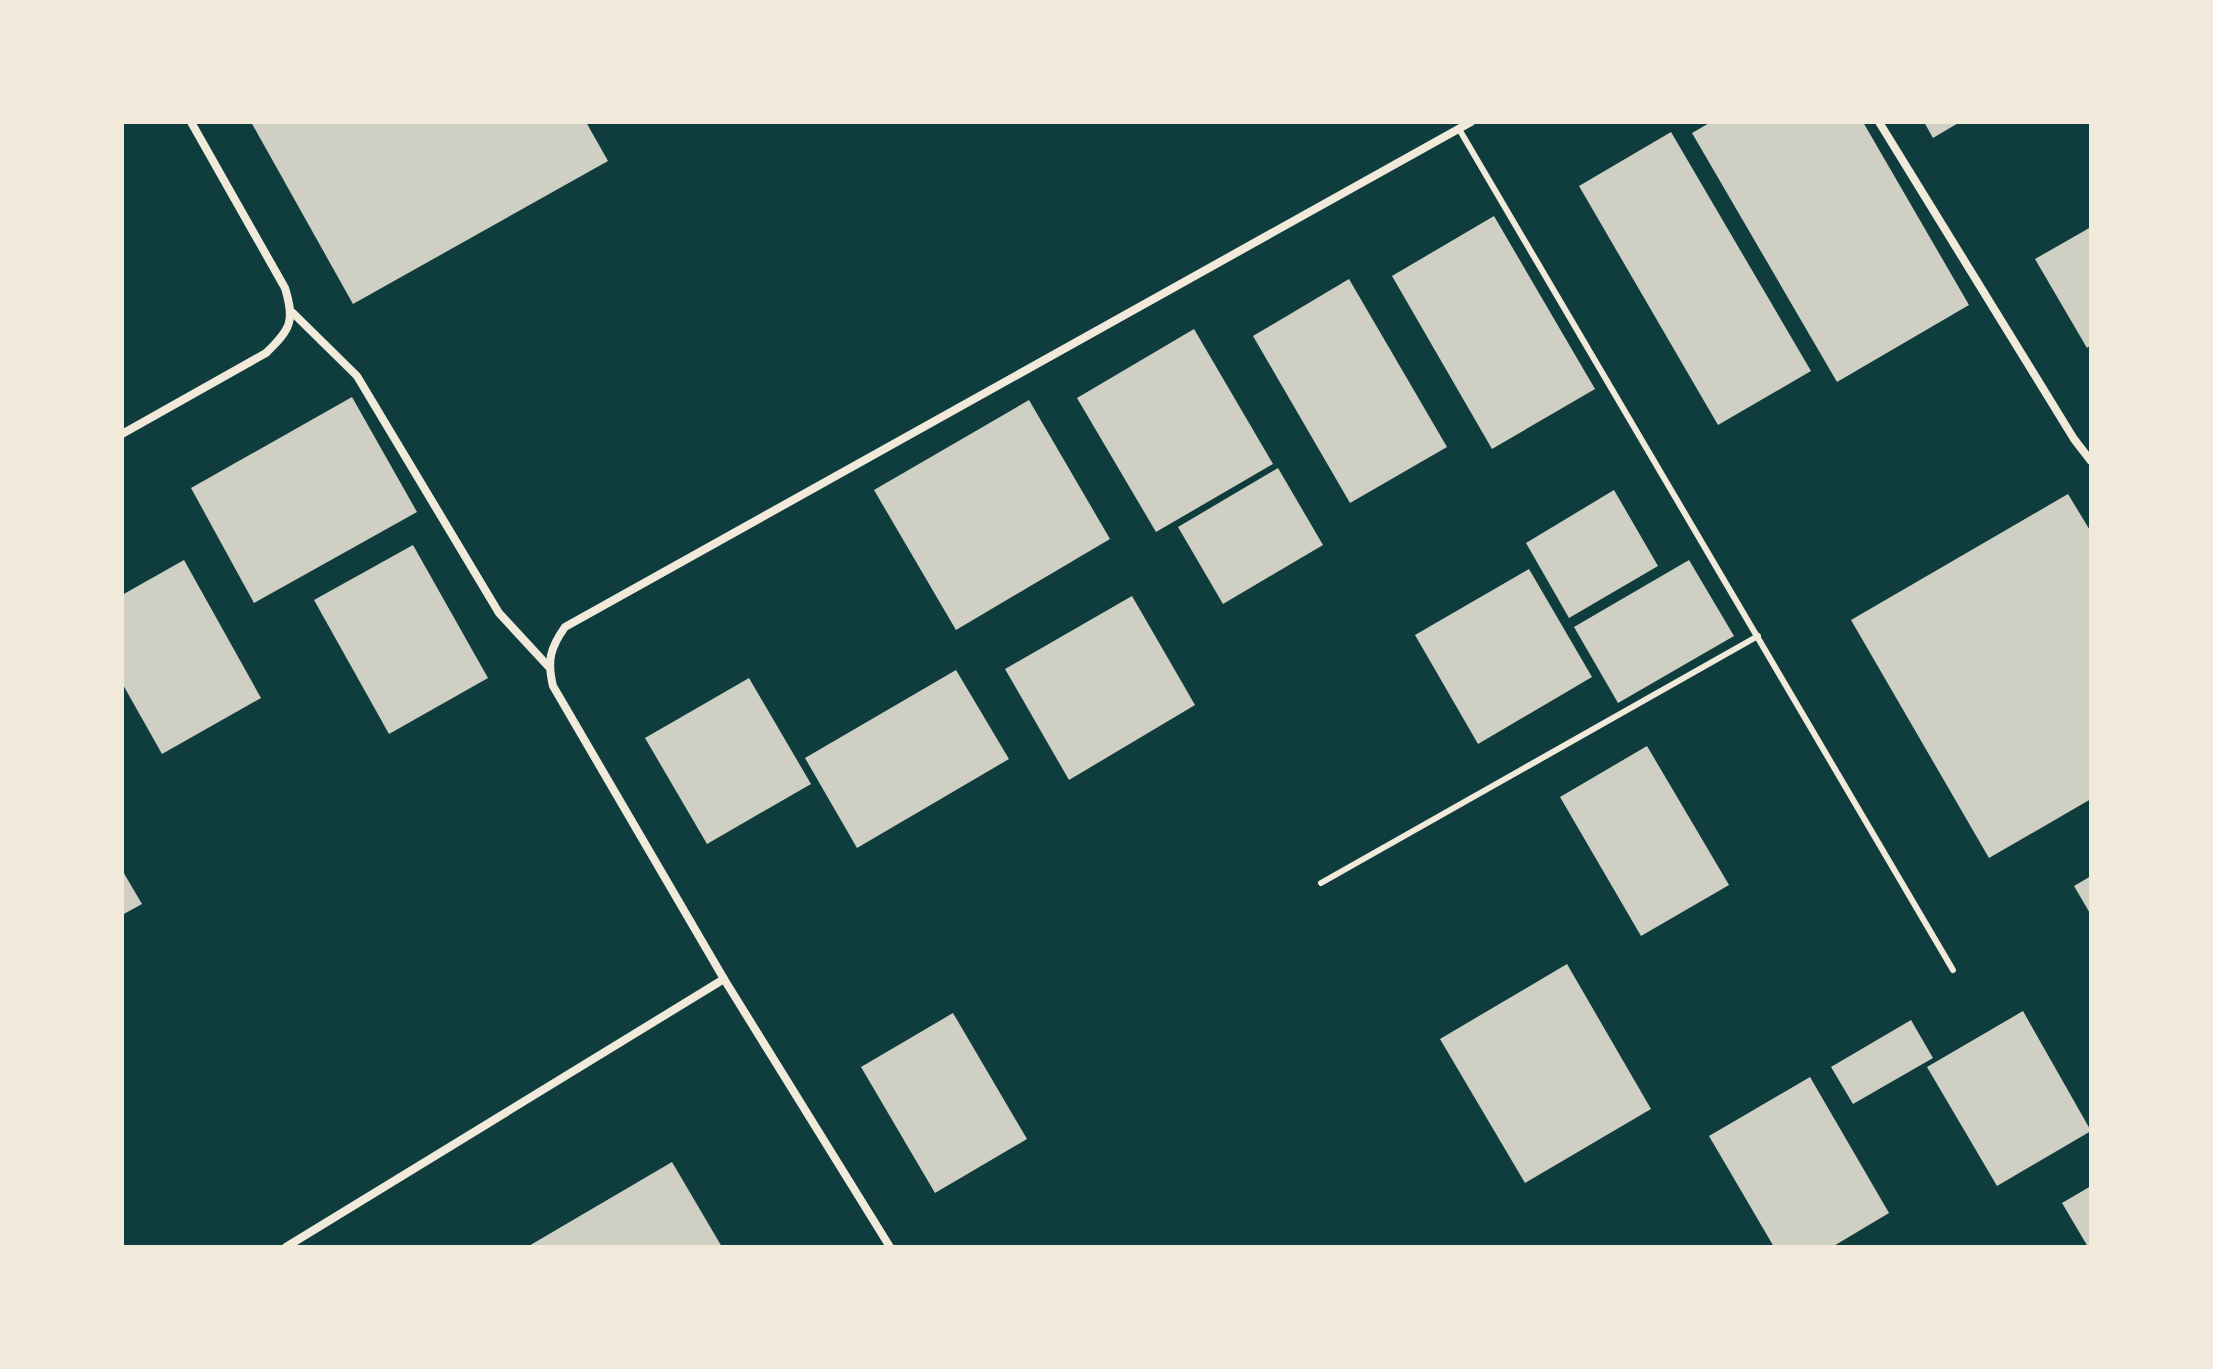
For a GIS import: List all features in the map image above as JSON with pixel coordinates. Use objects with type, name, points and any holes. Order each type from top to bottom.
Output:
[{"type":"street","points":[[191,122],[285,288],[293,313],[357,376],[499,613],[548,666]]},
{"type":"street","points":[[890,1247],[724,979],[553,686],[548,666],[552,645],[565,627],[1458,125],[1471,122]]},
{"type":"street","points":[[1879,122],[2086,447],[2091,461]]},
{"type":"street","points":[[122,434],[266,353],[285,335],[293,313]]},
{"type":"street","points":[[286,1247],[724,979]]},
{"type":"lane","points":[[1458,125],[1953,970]]},
{"type":"lane","points":[[1321,883],[1758,636]]},
{"type":"building","points":[[251,122],[586,122],[608,161],[353,304]]},
{"type":"building","points":[[1711,122],[1863,122],[1969,305],[1837,382],[1692,133]]},
{"type":"building","points":[[1924,122],[1960,122],[1933,138]]},
{"type":"building","points":[[1671,132],[1811,371],[1718,425],[1579,186]]},
{"type":"building","points":[[1494,216],[1595,389],[1492,449],[1392,276]]},
{"type":"building","points":[[2091,227],[2091,345],[2087,348],[2035,259]]},
{"type":"building","points":[[1349,279],[1447,447],[1350,503],[1253,336]]},
{"type":"building","points":[[1194,329],[1273,464],[1156,532],[1077,398]]},
{"type":"building","points":[[352,397],[417,512],[254,603],[191,488]]},
{"type":"building","points":[[1029,400],[1110,539],[956,630],[874,490]]},
{"type":"building","points":[[1278,468],[1323,545],[1223,604],[1178,527]]},
{"type":"building","points":[[1614,490],[1658,566],[1569,618],[1526,543]]},
{"type":"building","points":[[2068,494],[2091,532],[2091,799],[1989,858],[1851,620]]},
{"type":"building","points":[[413,545],[488,678],[389,734],[314,600]]},
{"type":"building","points":[[184,560],[261,698],[162,754],[122,683],[122,595]]},
{"type":"building","points":[[1689,560],[1734,636],[1618,703],[1574,627]]},
{"type":"building","points":[[1529,569],[1592,677],[1478,744],[1415,635]]},
{"type":"building","points":[[1132,596],[1195,705],[1069,780],[1005,669]]},
{"type":"building","points":[[956,670],[1009,759],[857,848],[805,758]]},
{"type":"building","points":[[749,678],[811,784],[707,844],[645,738]]},
{"type":"building","points":[[1647,746],[1729,885],[1641,936],[1560,797]]},
{"type":"building","points":[[122,870],[142,904],[122,915]]},
{"type":"building","points":[[2091,876],[2091,915],[2074,886]]},
{"type":"building","points":[[1567,964],[1651,1109],[1525,1183],[1440,1039]]},
{"type":"building","points":[[2023,1011],[2091,1131],[1997,1186],[1927,1067]]},
{"type":"building","points":[[953,1013],[1027,1139],[935,1193],[861,1067]]},
{"type":"building","points":[[1911,1020],[1933,1058],[1853,1104],[1831,1067]]},
{"type":"building","points":[[1810,1077],[1889,1213],[1832,1247],[1774,1247],[1709,1136]]},
{"type":"building","points":[[672,1162],[722,1247],[527,1247]]},
{"type":"building","points":[[2091,1186],[2091,1247],[2088,1247],[2062,1203]]}]
